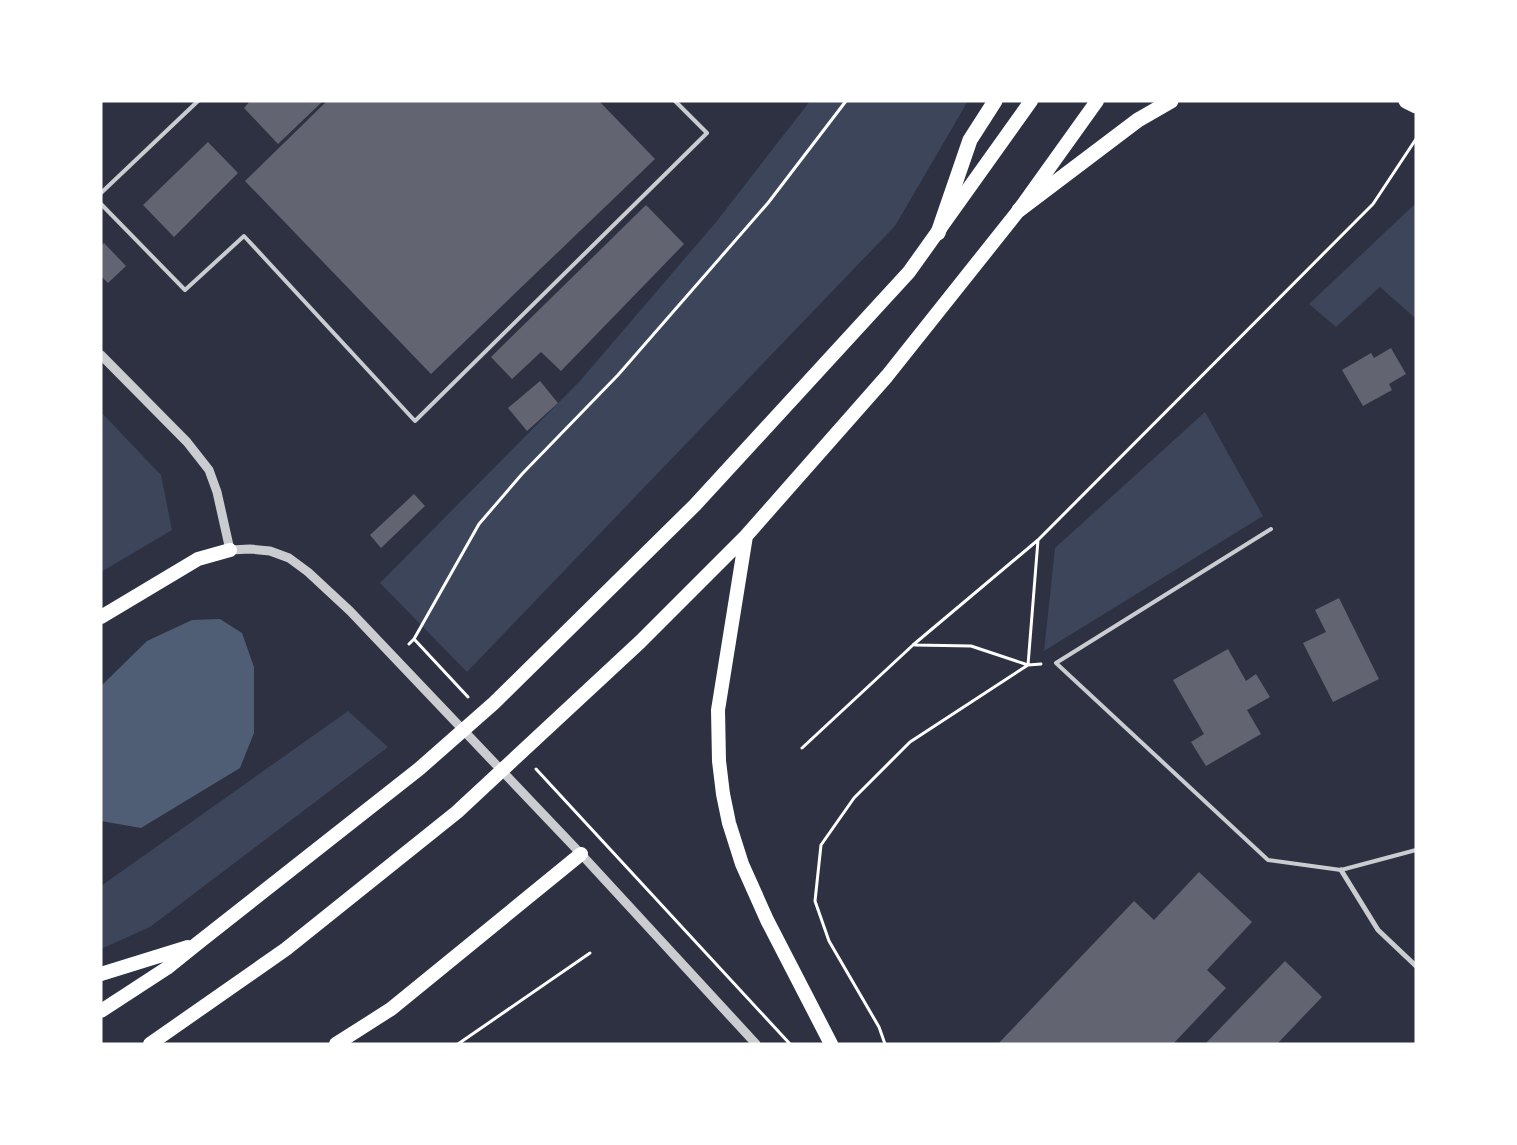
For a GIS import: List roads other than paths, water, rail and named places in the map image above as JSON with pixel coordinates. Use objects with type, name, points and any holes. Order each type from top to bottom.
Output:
[{"type":"highway","points":[[938,233],[970,140],[995,101]]},
{"type":"highway","points":[[101,1011],[167,968],[419,769],[494,703],[695,504],[910,272],[1031,101]]},
{"type":"highway","points":[[150,1044],[286,949],[457,812],[640,642],[746,536],[887,376],[1019,210],[1097,101]]},
{"type":"highway","points":[[1019,210],[1138,120],[1171,101]]},
{"type":"highway","points":[[1406,101],[1416,106]]},
{"type":"highway","points":[[746,536],[718,710],[718,761],[723,794],[729,823],[742,864],[767,920],[831,1044]]},
{"type":"highway","points":[[101,617],[198,558],[230,550]]},
{"type":"highway","points":[[336,1044],[391,1010],[581,854]]},
{"type":"highway","points":[[101,974],[198,943]]},
{"type":"street","points":[[101,355],[187,442],[209,470],[217,492],[230,550],[270,551],[289,558],[329,591],[395,657],[581,854],[756,1044]]},
{"type":"street","points":[[1341,870],[1378,930],[1416,966]]},
{"type":"lane","points":[[101,193],[198,101]]},
{"type":"lane","points":[[101,204],[186,290],[244,236],[416,421],[707,133],[675,101]]},
{"type":"lane","points":[[1271,529],[1056,663],[1268,860],[1341,870],[1416,850]]}]
